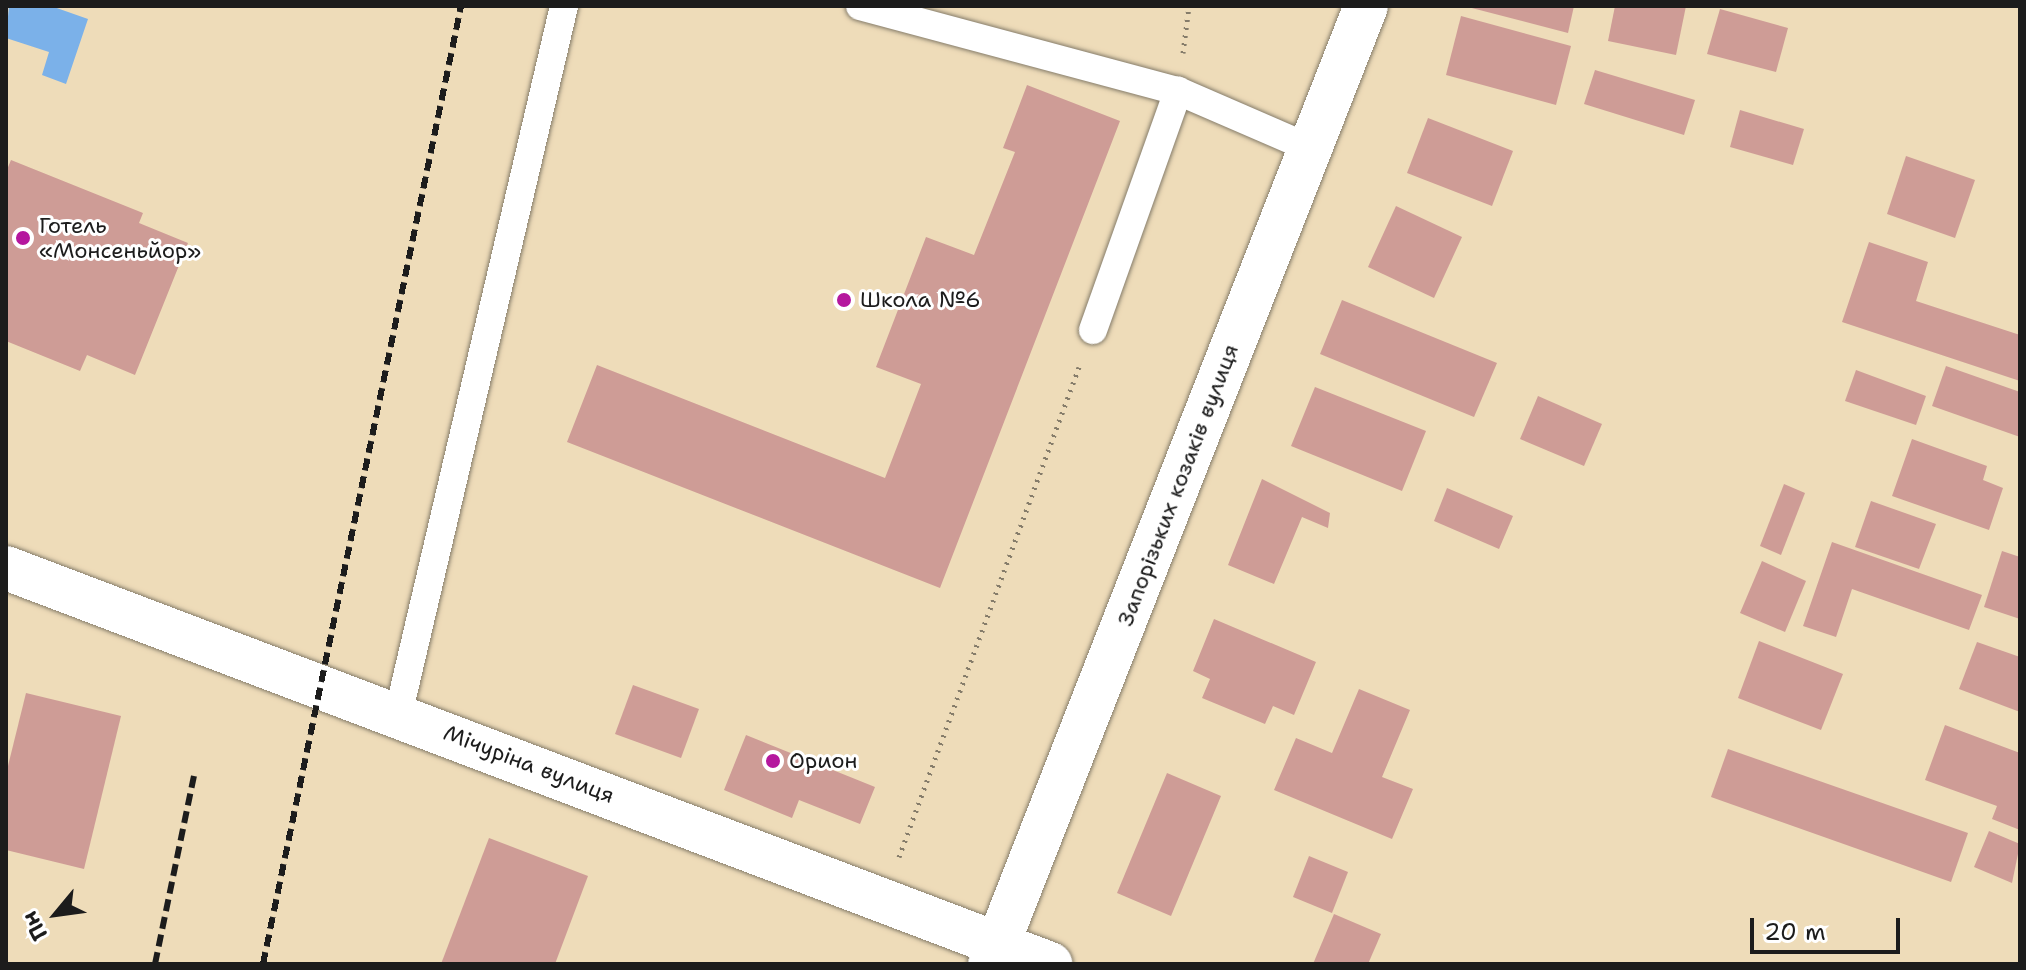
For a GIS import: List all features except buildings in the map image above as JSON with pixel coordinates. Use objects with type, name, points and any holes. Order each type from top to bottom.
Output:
[{"type":"street","name":"Запорізьких козаків вулиця","points":[[994,954],[1366,6]]},
{"type":"street","name":"Мічуріна вулиця","points":[[6,568],[883,899],[994,954],[1050,964]]},
{"type":"lane","points":[[398,715],[564,6]]},
{"type":"lane","points":[[860,6],[1178,91],[1310,148]]},
{"type":"lane","points":[[1093,330],[1178,91]]},
{"type":"path","points":[[883,899],[1093,330]]},
{"type":"water","points":[[9,6],[51,6],[88,19],[66,84],[42,75],[49,52],[6,38]]},
{"type":"railway","points":[[263,964],[461,6]]},
{"type":"railway","points":[[155,964],[195,770]]},
{"type":"place","name":"Готель «Монсеньйор»","points":[[23,238]]},
{"type":"place","name":"Школа №6","points":[[844,300]]},
{"type":"place","name":"Орион","points":[[773,761]]}]
